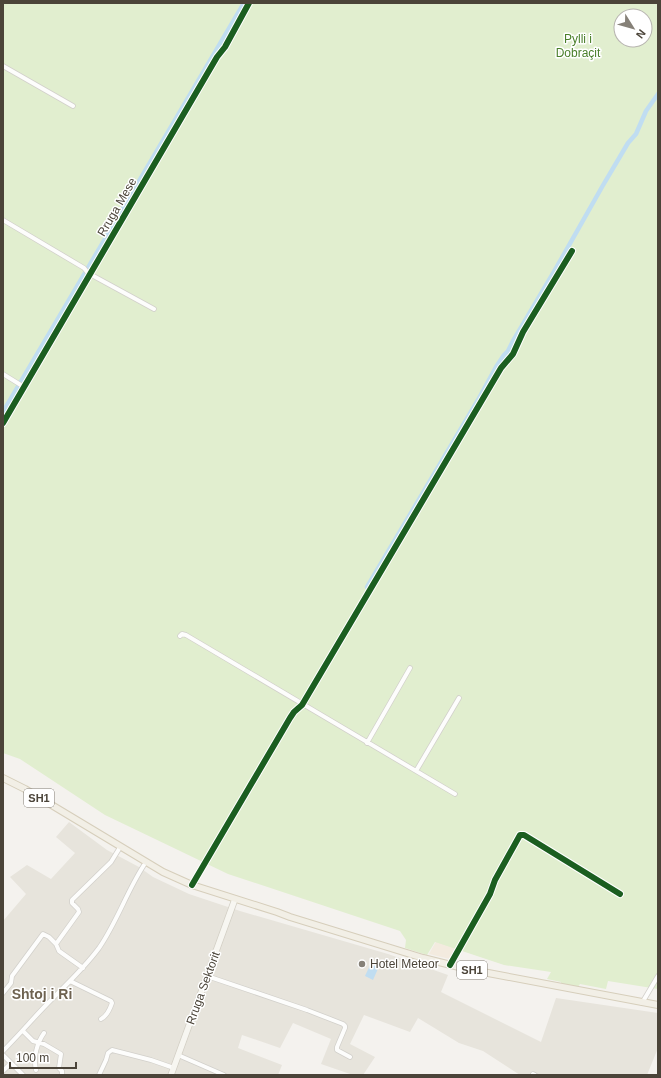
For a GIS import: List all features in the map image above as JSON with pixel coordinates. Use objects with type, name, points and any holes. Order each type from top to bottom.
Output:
[{"type":"main road","name":"SH1","points":[[3,778],[163,872],[192,885],[235,900],[276,914],[450,965],[507,978],[658,1005]]},
{"type":"main road","name":"SH1","points":[[74,820],[118,849],[177,882],[205,892],[235,900]]},
{"type":"street","name":"Rruga Mese","points":[[3,423],[23,386],[250,3]]},
{"type":"street","points":[[3,66],[73,106]]},
{"type":"street","points":[[3,220],[90,273],[154,309]]},
{"type":"street","points":[[192,885],[290,718],[302,705],[501,368],[513,354],[523,332],[572,251]]},
{"type":"street","points":[[3,374],[23,386]]},
{"type":"street","points":[[180,636],[182,634],[186,635],[302,705],[455,794]]},
{"type":"street","points":[[367,742],[410,668]]},
{"type":"street","points":[[416,771],[459,698]]},
{"type":"street","points":[[450,965],[490,894],[495,880],[520,835],[524,835],[620,894]]},
{"type":"street","points":[[56,944],[79,912],[72,903],[72,900],[111,862],[118,849]]},
{"type":"street","points":[[3,1051],[82,968],[98,948],[107,935],[144,864]]},
{"type":"street","name":"Rruga Sektorit","points":[[171,1075],[235,900]]},
{"type":"street","points":[[3,993],[11,983],[12,976],[42,935],[46,934],[56,944],[60,951],[82,968]]},
{"type":"street","points":[[207,976],[307,1010],[343,1024],[345,1029],[337,1050],[350,1057]]},
{"type":"street","points":[[642,1003],[658,976]]},
{"type":"street","points":[[70,981],[111,1001],[112,1003],[109,1012],[104,1018],[101,1019]]},
{"type":"street","points":[[23,1031],[33,1041],[47,1045],[61,1054],[59,1068],[62,1071],[62,1074]]},
{"type":"street","points":[[36,1070],[34,1065],[35,1053],[38,1042],[44,1033]]},
{"type":"street","points":[[99,1075],[108,1053],[112,1050],[151,1060],[174,1068]]},
{"type":"street","points":[[3,1055],[23,1075]]},
{"type":"street","points":[[178,1056],[224,1075]]},
{"type":"street","points":[[3,1071],[11,1063]]},
{"type":"shaded area","points":[[69,822],[107,850],[139,867],[153,877],[189,894],[240,911],[388,954],[448,975],[441,992],[541,1042],[556,998],[658,1013],[658,1048],[647,1075],[520,1075],[483,1051],[459,1043],[418,1018],[410,1032],[364,1015],[350,1044],[375,1057],[363,1075],[353,1075],[321,1064],[331,1039],[293,1023],[280,1048],[242,1035],[238,1048],[282,1065],[278,1075],[3,1075],[3,921],[26,894],[10,877],[27,865],[51,879],[75,853],[56,837]]},
{"type":"shaded area","points":[[456,906],[475,917],[452,958],[450,959],[429,954]]},
{"type":"green space","name":"Pylli i Dobraçit","points":[[3,3],[658,3],[658,989],[608,981],[606,989],[580,984],[578,987],[561,984],[561,982],[547,979],[551,972],[504,965],[435,942],[427,955],[405,948],[406,940],[400,931],[228,874],[105,815],[20,759],[3,753]]},
{"type":"water","points":[[372,961],[380,964],[373,980],[365,976]]},
{"type":"waterway","points":[[3,412],[244,3]]},
{"type":"waterway","points":[[367,587],[496,367],[508,351],[628,143],[636,134],[646,111],[658,94]]},
{"type":"cycle path","points":[[3,423],[217,57],[225,47],[249,3]]},
{"type":"cycle path","points":[[192,885],[290,718],[302,705],[501,368],[513,354],[523,332],[572,251]]},
{"type":"cycle path","points":[[450,965],[490,894],[495,880],[520,835],[524,835],[620,894]]},
{"type":"place","name":"Hotel Meteor","points":[[362,964]]},
{"type":"district","name":"Shtoj i Ri","points":[[42,994]]}]
